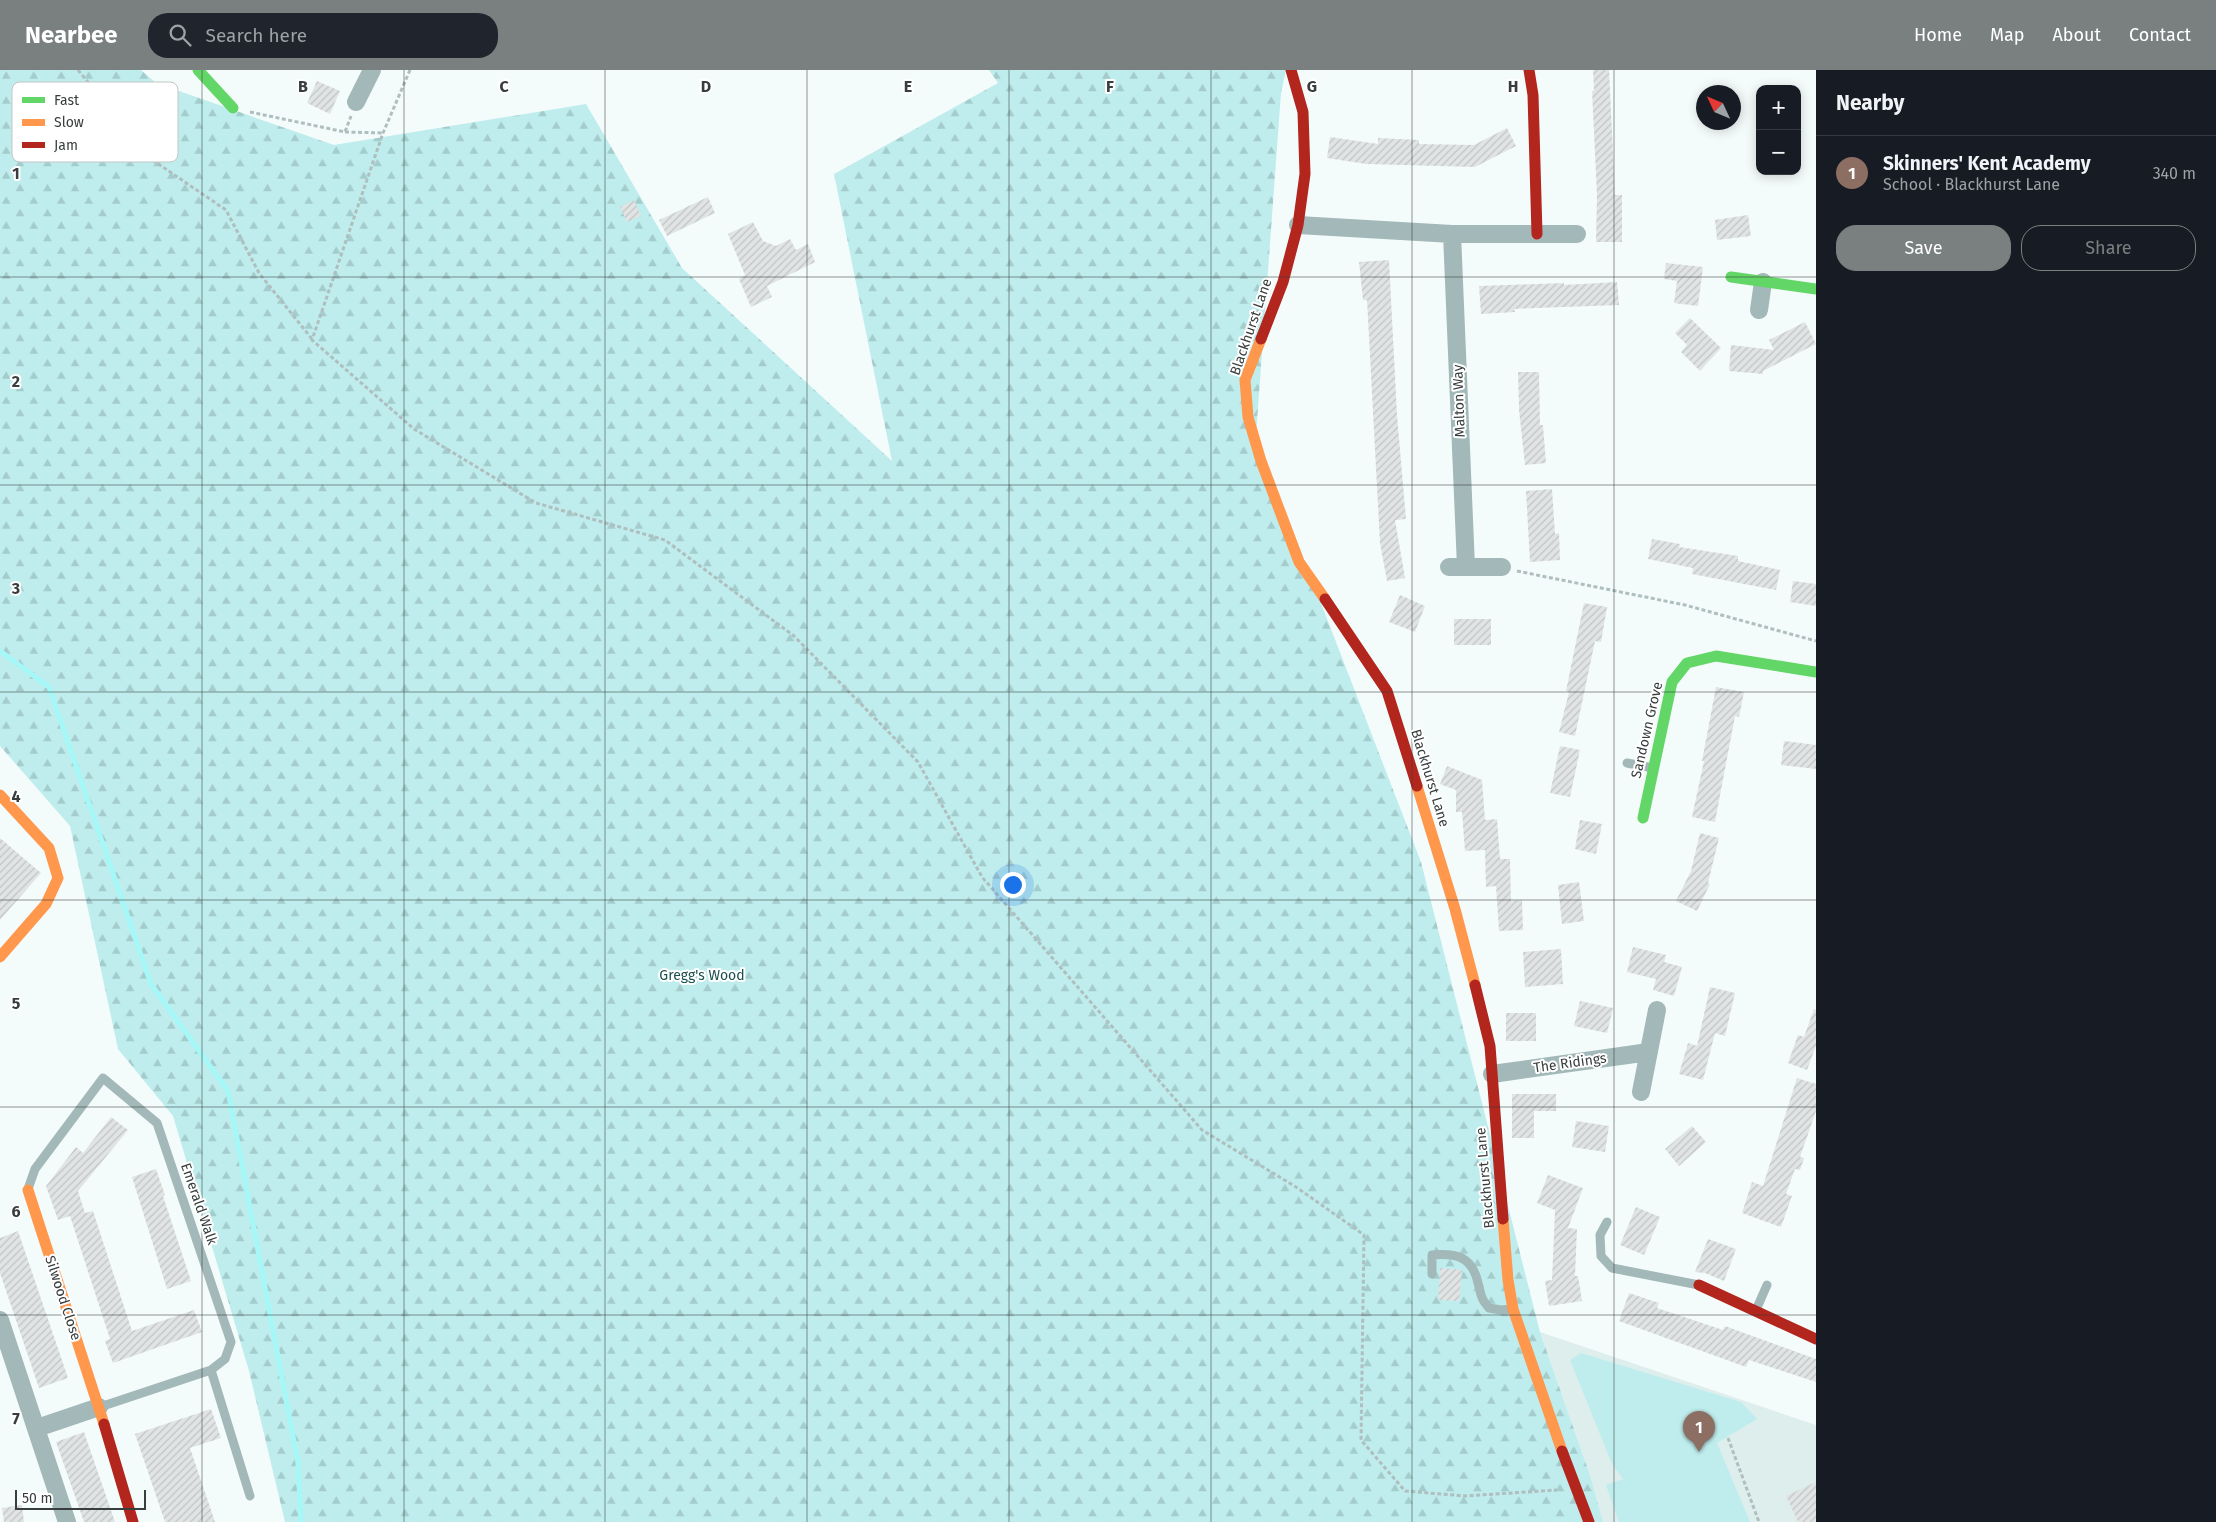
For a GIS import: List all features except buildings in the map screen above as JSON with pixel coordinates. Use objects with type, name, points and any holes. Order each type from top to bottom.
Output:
[{"type":"street","points":[[198,70],[233,108]]},
{"type":"street","points":[[356,102],[372,70]]},
{"type":"street","name":"Blackhurst Lane","points":[[1291,70],[1303,112],[1305,174],[1298,225],[1283,282],[1245,380],[1248,416],[1261,461],[1299,562],[1387,691],[1455,909],[1490,1046],[1507,1271],[1512,1309],[1542,1398],[1589,1522]]},
{"type":"street","points":[[1529,70],[1533,95],[1537,234]]},
{"type":"street","points":[[1298,225],[1452,234],[1578,234]]},
{"type":"street","name":"Malton Way","points":[[1452,234],[1458,567],[1502,568]]},
{"type":"street","points":[[1731,277],[1816,289]]},
{"type":"street","points":[[1759,310],[1763,282]]},
{"type":"street","name":"Sandown Grove","points":[[1643,818],[1672,682],[1688,663],[1716,656],[1816,672]]},
{"type":"street","points":[[0,795],[49,848],[58,878],[46,904],[0,957]]},
{"type":"street","points":[[1642,1092],[1657,1010]]},
{"type":"street","name":"The Ridings","points":[[1492,1074],[1649,1052]]},
{"type":"street","name":"Silwood Close","points":[[28,1190],[99,1407],[133,1522]]},
{"type":"street","points":[[1699,1285],[1816,1339]]},
{"type":"street","points":[[0,1320],[67,1522]]},
{"type":"street","points":[[37,1428],[99,1407]]},
{"type":"lane","points":[[1627,763],[1653,768]]},
{"type":"lane","name":"Emerald Walk","points":[[28,1190],[34,1168],[103,1078],[157,1123],[231,1342],[225,1359],[211,1370],[99,1407]]},
{"type":"lane","points":[[1607,1222],[1600,1234],[1601,1256],[1612,1268],[1699,1285]]},
{"type":"lane","points":[[1432,1274],[1432,1255],[1451,1253],[1465,1258],[1478,1282],[1480,1296],[1489,1308],[1512,1309]]},
{"type":"lane","points":[[1756,1310],[1767,1285]]},
{"type":"lane","points":[[211,1370],[250,1496]]},
{"type":"path","points":[[78,70],[88,82]]},
{"type":"path","points":[[312,340],[383,132],[410,70]]},
{"type":"path","points":[[345,132],[356,102]]},
{"type":"path","points":[[233,108],[345,132],[383,132]]},
{"type":"path","points":[[155,162],[226,210],[260,273],[312,340],[414,429],[536,502],[665,540],[794,636],[918,762],[982,878],[1202,1130],[1296,1187],[1364,1234],[1361,1440],[1405,1491],[1465,1496],[1577,1489]]},
{"type":"path","points":[[1502,568],[1685,605],[1816,641]]},
{"type":"path","points":[[1728,1438],[1759,1522]]},
{"type":"shaded area","points":[[1540,1332],[1816,1425],[1816,1522],[1603,1522],[1591,1478]]},
{"type":"green space","name":"Gregg's Wood","points":[[0,70],[141,70],[155,82],[12,82],[12,162],[178,162],[178,91],[334,145],[586,104],[682,268],[892,461],[834,174],[998,83],[989,70],[1286,70],[1281,93],[1256,435],[1421,862],[1540,1332],[1591,1478],[1603,1522],[285,1522],[249,1371],[173,1116],[118,1049],[70,826],[0,746]]},
{"type":"green space","points":[[1581,1353],[1741,1402],[1757,1419],[1717,1443],[1750,1522],[1619,1522],[1606,1485],[1623,1479],[1612,1464],[1570,1360]]},
{"type":"waterway","points":[[0,651],[49,687],[151,984],[228,1091],[298,1463],[301,1522]]},
{"type":"traffic: fast","points":[[198,70],[233,108]]},
{"type":"traffic: fast","points":[[1731,277],[1816,289]]},
{"type":"traffic: fast","points":[[1643,818],[1672,682],[1687,663],[1716,656],[1816,672]]},
{"type":"traffic: slow","points":[[1261,339],[1245,380],[1248,417],[1261,461],[1299,562],[1325,599]]},
{"type":"traffic: slow","points":[[1417,786],[1455,909],[1475,985]]},
{"type":"traffic: slow","points":[[0,795],[49,848],[58,878],[46,904],[0,957]]},
{"type":"traffic: slow","points":[[28,1190],[104,1424]]},
{"type":"traffic: slow","points":[[1503,1219],[1508,1280],[1513,1309],[1562,1451]]},
{"type":"traffic: jam","points":[[1261,339],[1283,282],[1298,225],[1305,174],[1303,112],[1291,70]]},
{"type":"traffic: jam","points":[[1529,70],[1533,95],[1537,234]]},
{"type":"traffic: jam","points":[[1325,599],[1387,691],[1417,786]]},
{"type":"traffic: jam","points":[[1475,985],[1490,1046],[1503,1219]]},
{"type":"traffic: jam","points":[[1699,1285],[1816,1339]]},
{"type":"traffic: jam","points":[[104,1424],[133,1522]]},
{"type":"traffic: jam","points":[[1562,1451],[1589,1522]]},
{"type":"place","name":"Skinners' Kent Academy","points":[[1699,1452]]}]
